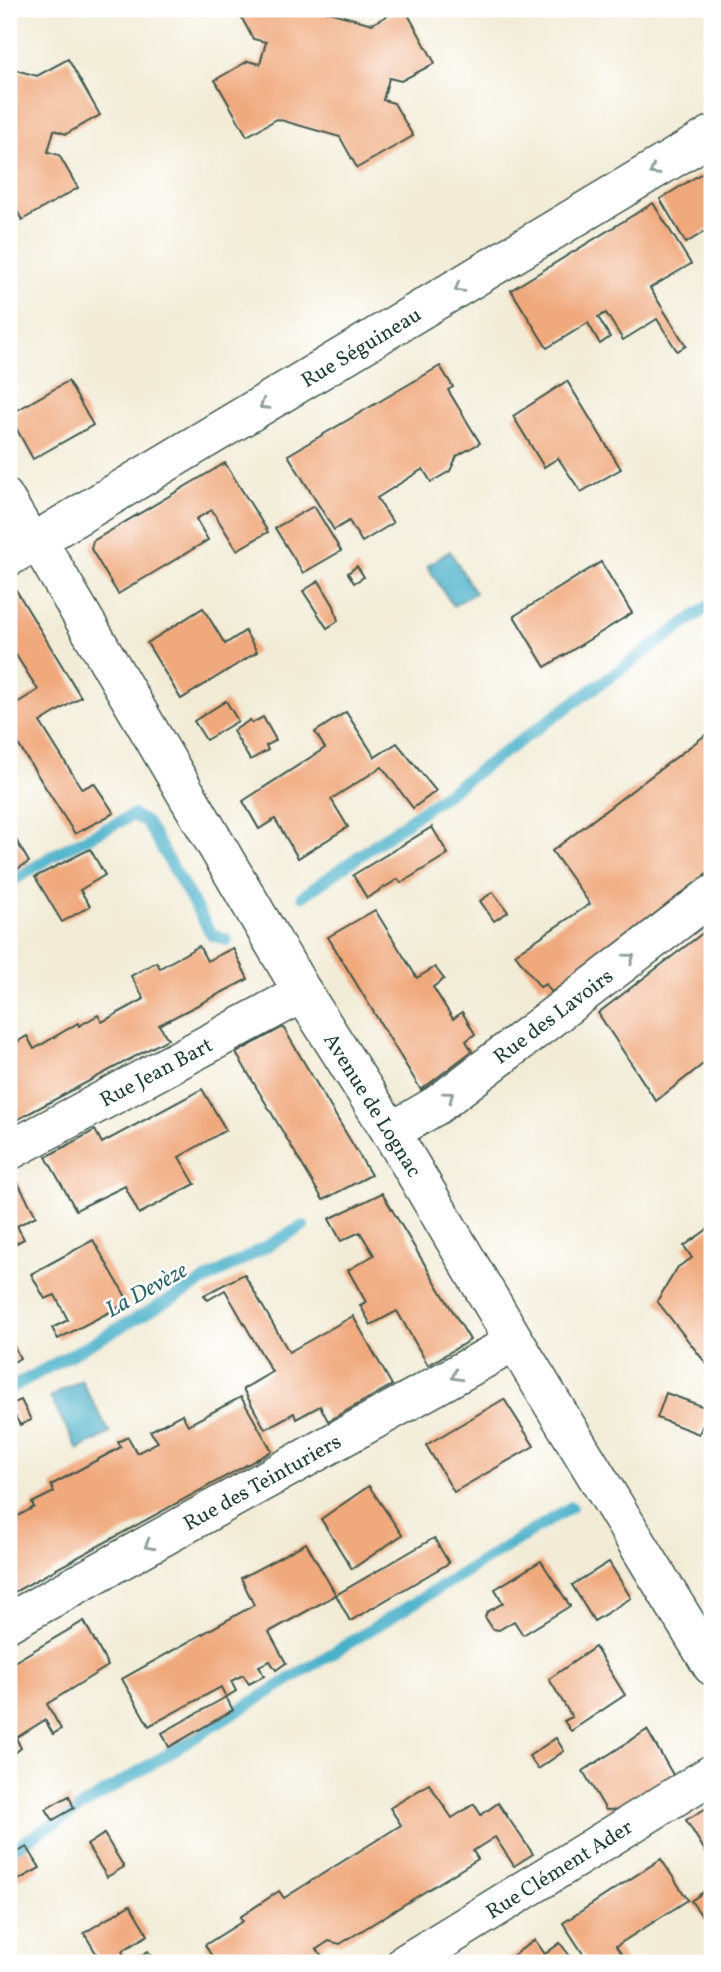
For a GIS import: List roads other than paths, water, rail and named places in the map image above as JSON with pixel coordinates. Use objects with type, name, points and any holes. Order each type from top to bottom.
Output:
[{"type":"street","name":"Rue Séguineau","points":[[23,549],[712,135]]},
{"type":"street","name":"Avenue de Lognac","points":[[23,549],[391,1132],[712,1666]]},
{"type":"street","name":"Rue des Lavoirs","points":[[391,1132],[437,1105],[712,895]]},
{"type":"street","name":"Rue Jean Bart","points":[[9,1151],[303,993]]},
{"type":"street","name":"Rue des Teinturiers","points":[[9,1622],[515,1342]]},
{"type":"street","name":"Rue Clément Ader","points":[[406,1963],[712,1774]]},
{"type":"lane","points":[[9,492],[23,549]]},
{"type":"water","points":[[450,551],[475,593],[453,606],[427,566]]},
{"type":"water","points":[[81,1380],[110,1433],[78,1450],[50,1397]]},
{"type":"waterway","points":[[303,896],[712,604]]},
{"type":"waterway","points":[[9,883],[59,852],[133,815],[147,823],[212,935],[227,940]]},
{"type":"waterway","name":"La Devèze","points":[[9,1389],[303,1226]]},
{"type":"waterway","points":[[9,1851],[571,1507]]}]
